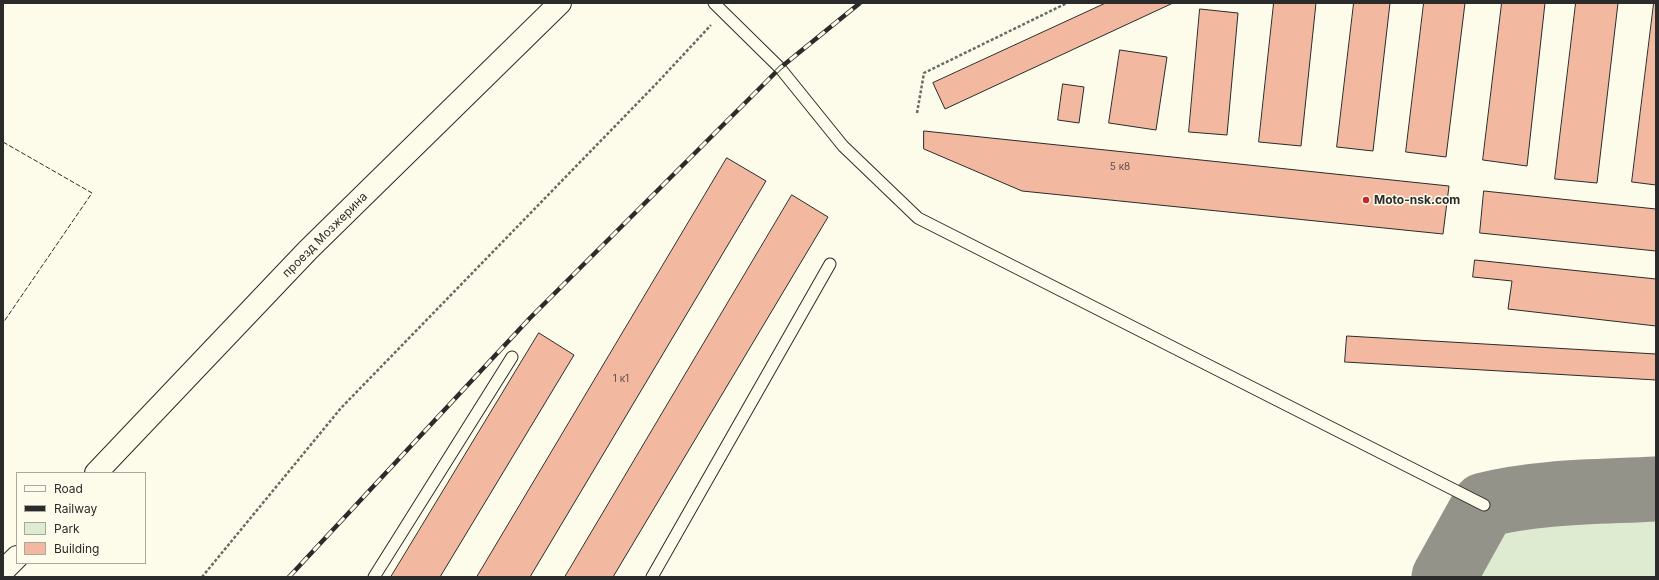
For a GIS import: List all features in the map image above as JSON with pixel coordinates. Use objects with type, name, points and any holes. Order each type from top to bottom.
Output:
[{"type":"main road","name":"проезд Мозжерина","points":[[97,472],[308,250],[560,3]]},
{"type":"main road","points":[[3,571],[16,558]]},
{"type":"lane","points":[[714,3],[780,68],[843,146],[918,218],[1484,506]]},
{"type":"lane","points":[[652,577],[830,264]]},
{"type":"lane","points":[[374,577],[512,356]]},
{"type":"path","points":[[917,113],[924,72],[1067,3]]},
{"type":"path","points":[[202,577],[341,408],[657,83],[723,11]]},
{"type":"green space","points":[[1656,508],[1656,577],[1473,577],[1506,515]]},
{"type":"building","points":[[1106,3],[1173,3],[945,109],[933,83]]},
{"type":"building","points":[[1274,3],[1316,3],[1301,146],[1259,142]]},
{"type":"building","points":[[1354,3],[1390,3],[1373,151],[1337,147]]},
{"type":"building","points":[[1424,3],[1465,3],[1446,157],[1406,152]]},
{"type":"building","points":[[1502,3],[1545,3],[1527,166],[1483,160]]},
{"type":"building","points":[[1576,3],[1618,3],[1597,183],[1555,179]]},
{"type":"building","points":[[1654,3],[1656,3],[1656,185],[1632,182]]},
{"type":"building","points":[[1200,9],[1238,13],[1227,135],[1189,132]]},
{"type":"building","points":[[1120,50],[1167,57],[1156,130],[1109,123]]},
{"type":"building","points":[[1063,84],[1084,87],[1079,123],[1058,120]]},
{"type":"building","points":[[924,131],[1449,186],[1443,234],[1022,191],[924,149]]},
{"type":"building","points":[[727,158],[766,181],[530,577],[477,577]]},
{"type":"building","points":[[1484,191],[1656,209],[1656,251],[1480,233]]},
{"type":"building","points":[[792,195],[828,217],[613,577],[565,577]]},
{"type":"building","points":[[1475,260],[1656,279],[1656,326],[1508,309],[1512,281],[1473,277]]},
{"type":"building","points":[[539,333],[574,355],[440,577],[391,577]]},
{"type":"building","points":[[1347,336],[1656,354],[1656,380],[1345,362]]},
{"type":"taxiway","points":[[1444,577],[1484,505],[1526,497],[1656,489]]},
{"type":"railway","points":[[289,577],[530,318],[780,68],[860,3]]},
{"type":"fence","points":[[3,142],[92,193],[3,323]]},
{"type":"place","name":"Moto-nsk.com","points":[[1366,200]]}]
